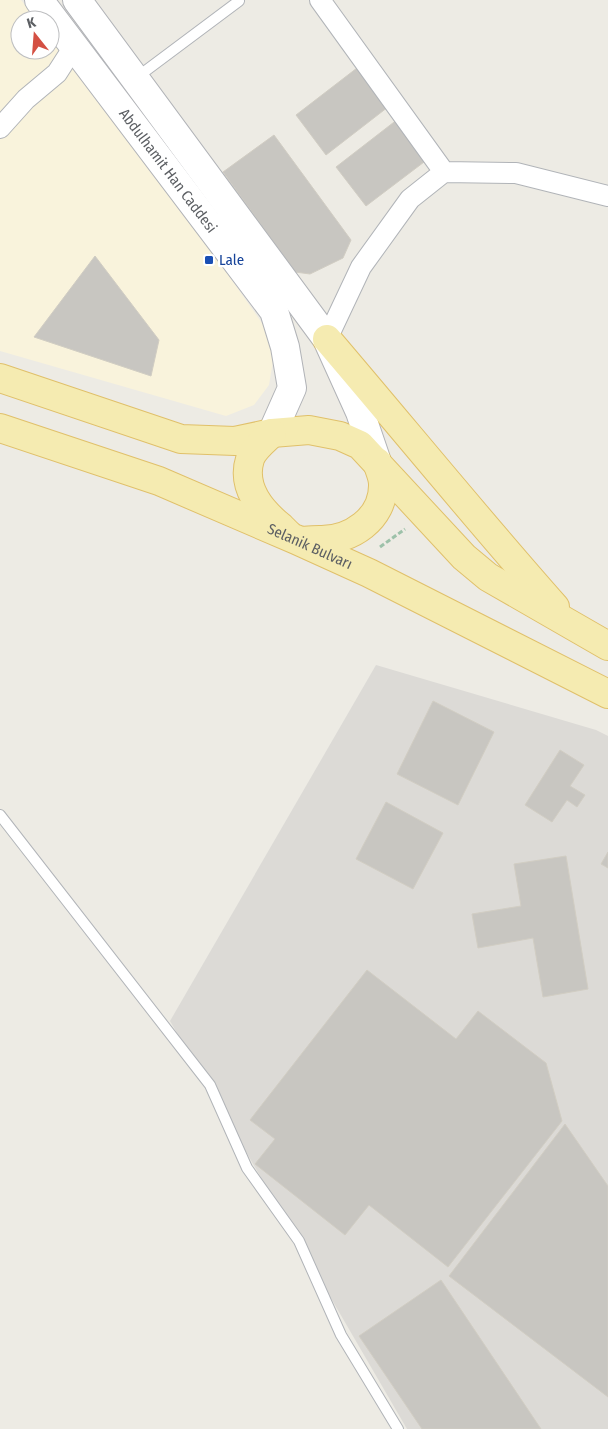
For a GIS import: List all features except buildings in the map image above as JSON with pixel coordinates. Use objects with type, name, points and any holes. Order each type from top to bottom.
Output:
[{"type":"main road","name":"Abdulhamit Han Caddesi","points":[[39,0],[75,45],[274,311],[285,347],[292,388],[272,433]]},
{"type":"main road","points":[[76,0],[327,339],[438,470],[470,511],[570,626]]},
{"type":"main road","points":[[272,433],[250,457],[248,472],[250,487],[255,502],[264,514],[296,540],[329,540],[352,534],[367,523],[377,512],[383,484],[378,462],[360,412],[327,339]]},
{"type":"main road","points":[[0,378],[182,439],[235,441],[272,433],[309,430],[340,436],[360,445],[378,462],[470,562],[488,577],[570,626],[608,646]]},
{"type":"main road","name":"Selanik Bulvarı","points":[[0,428],[159,481],[296,540],[369,573],[608,694]]},
{"type":"street","points":[[320,0],[444,172]]},
{"type":"street","points":[[0,128],[26,99],[57,73],[75,45]]},
{"type":"street","points":[[327,339],[361,267],[410,199],[444,172],[516,173],[608,196]]},
{"type":"lane","points":[[135,78],[239,1]]},
{"type":"lane","points":[[0,815],[210,1085],[247,1168],[298,1241],[341,1335],[398,1429]]},
{"type":"shaded area","points":[[0,0],[21,0],[29,10],[10,10],[10,60],[60,60],[60,50],[174,198],[276,343],[269,385],[254,405],[226,416],[0,351]]},
{"type":"shaded area","points":[[376,665],[596,730],[608,736],[608,1429],[407,1429],[170,1021]]},
{"type":"place","name":"Lale","points":[[209,260]]}]
